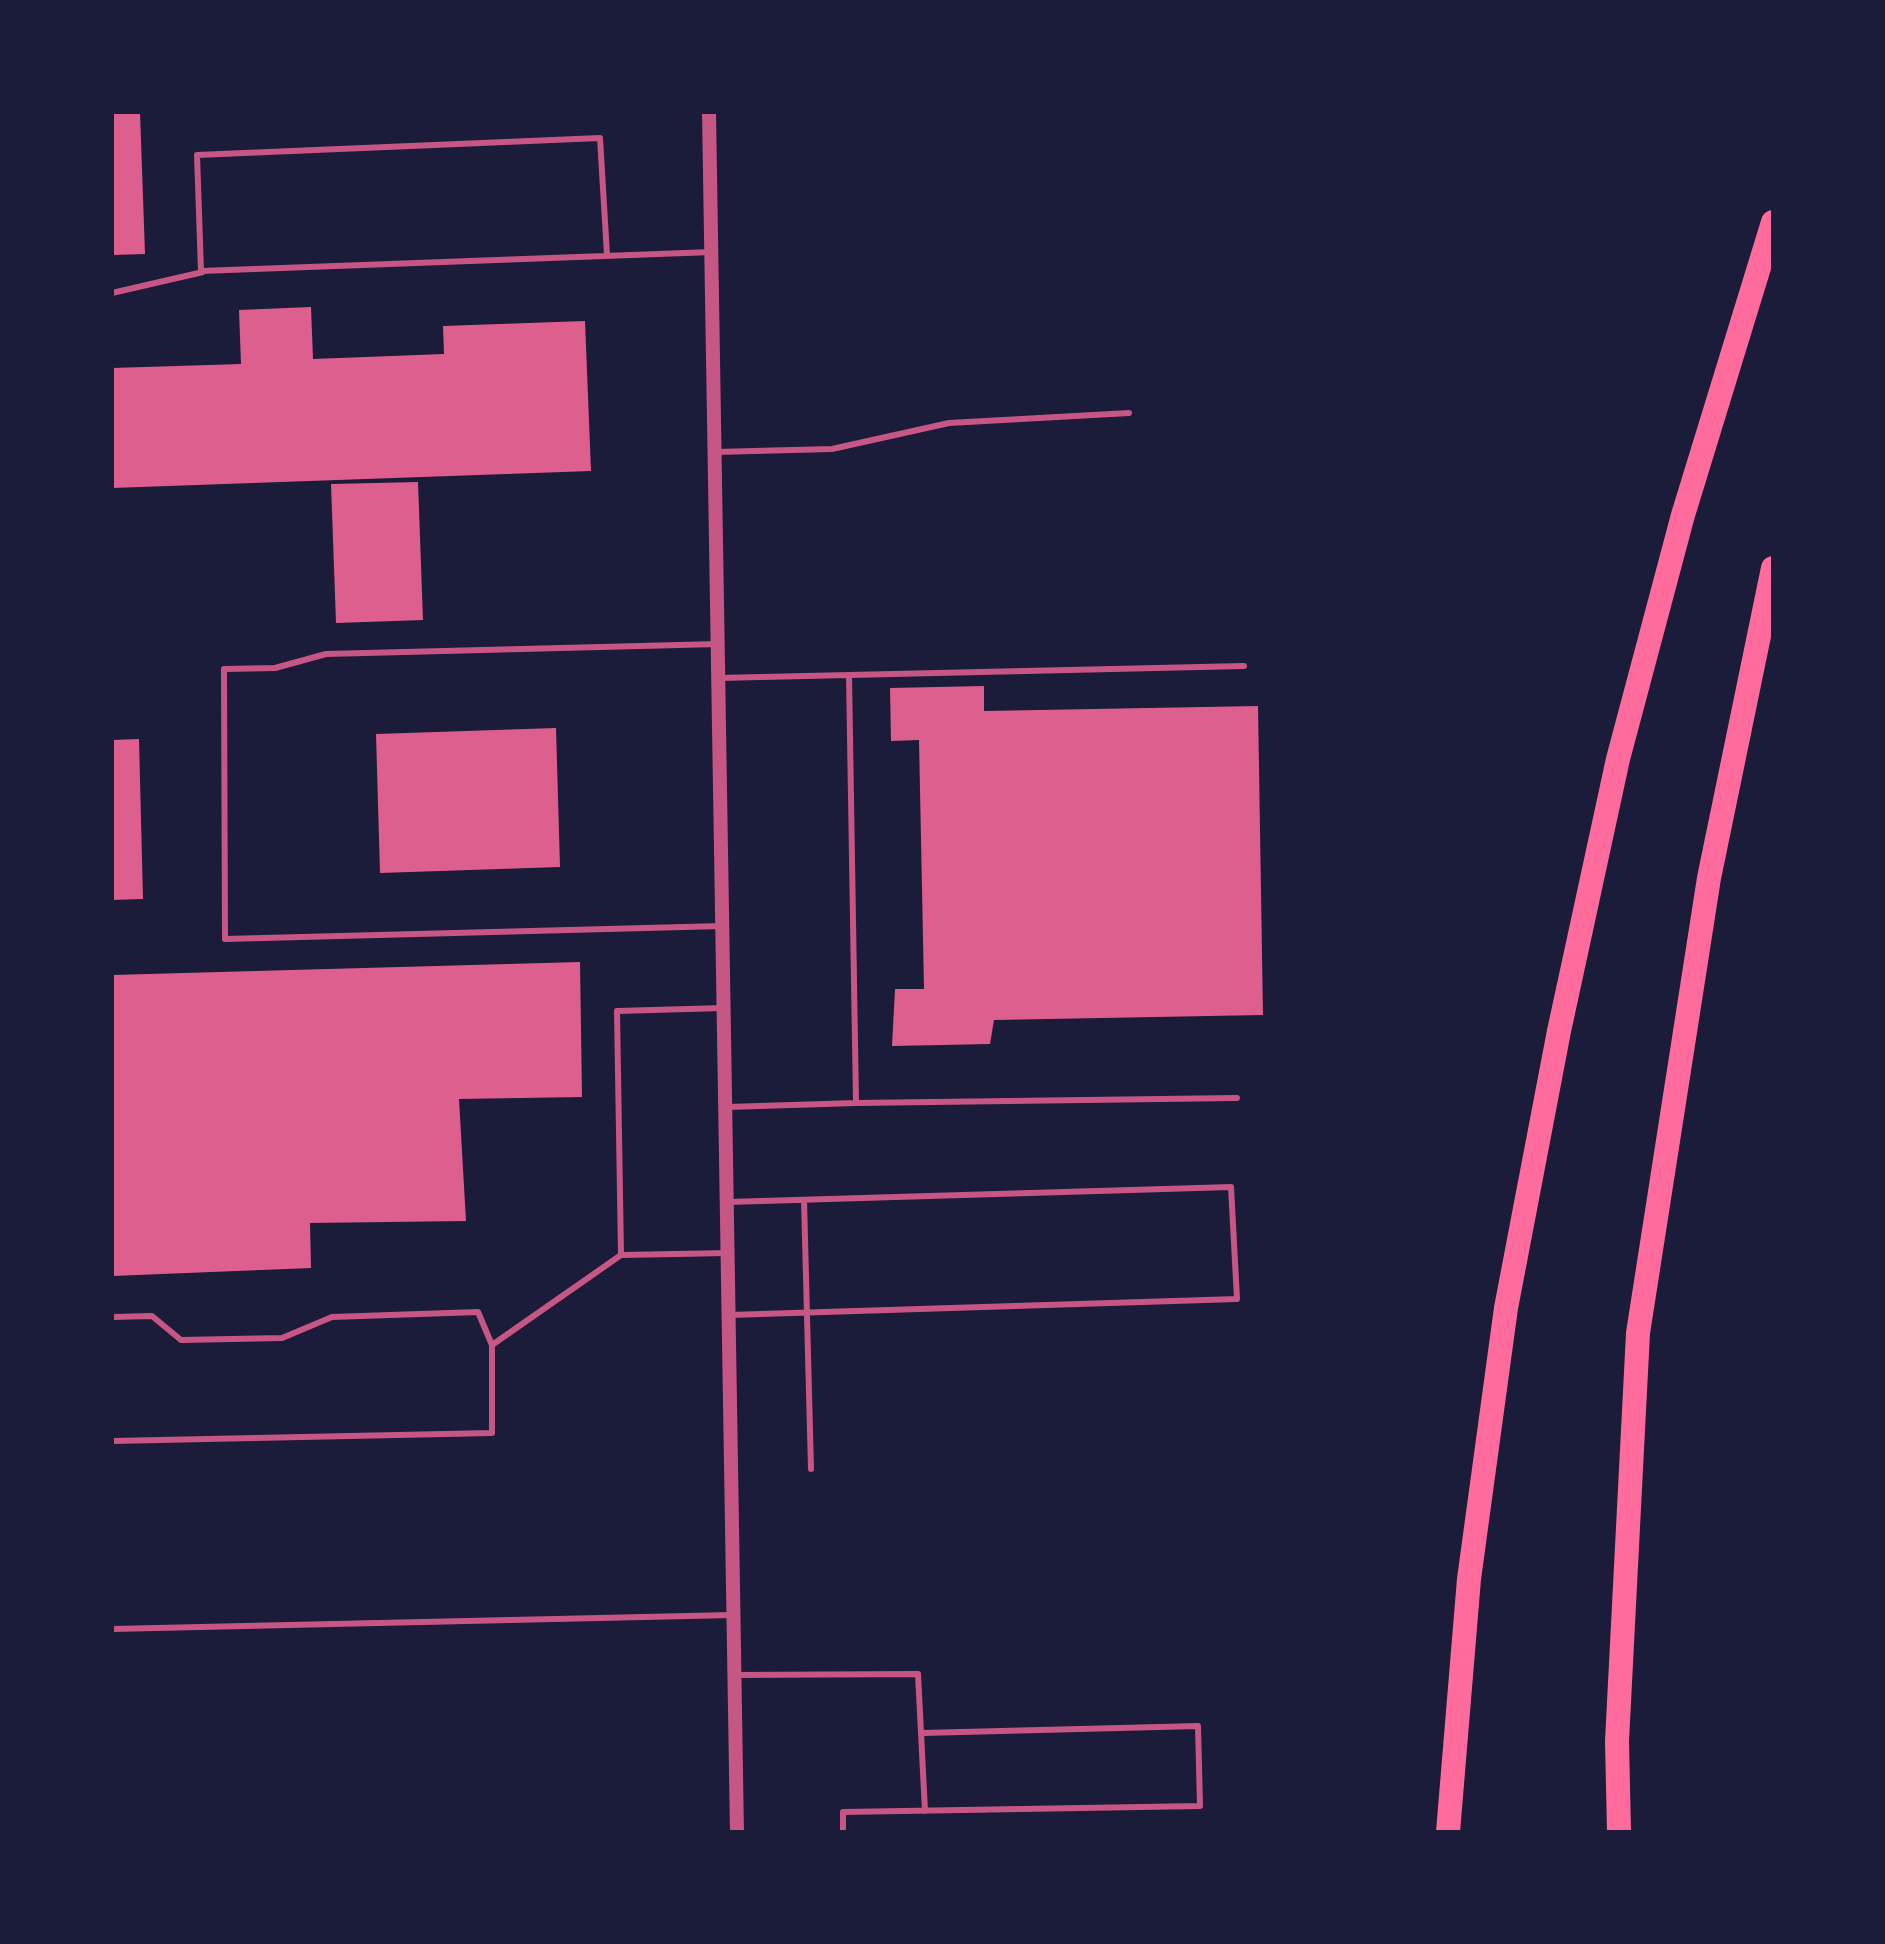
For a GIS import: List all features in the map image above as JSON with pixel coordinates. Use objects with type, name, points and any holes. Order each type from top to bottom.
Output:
[{"type":"highway","points":[[1448,1832],[1469,1579],[1506,1308],[1559,1031],[1618,759],[1683,515],[1773,222]]},
{"type":"highway","points":[[1619,1832],[1617,1741],[1638,1333],[1709,878],[1773,568]]},
{"type":"street","points":[[709,112],[737,1832]]},
{"type":"lane","points":[[206,271],[201,271],[197,155],[585,138],[600,138],[607,255]]},
{"type":"lane","points":[[112,293],[206,271],[712,252]]},
{"type":"lane","points":[[715,452],[832,449],[949,423],[1129,413]]},
{"type":"lane","points":[[718,644],[326,654],[275,668],[224,669],[225,939],[722,926]]},
{"type":"lane","points":[[718,678],[1244,666]]},
{"type":"lane","points":[[849,676],[856,1103]]},
{"type":"lane","points":[[621,1255],[617,1011],[724,1008]]},
{"type":"lane","points":[[725,1107],[1237,1098]]},
{"type":"lane","points":[[727,1202],[1231,1187],[1237,1299],[729,1315]]},
{"type":"lane","points":[[804,1200],[811,1469]]},
{"type":"lane","points":[[492,1345],[621,1255],[728,1253]]},
{"type":"lane","points":[[112,1317],[152,1316],[181,1340],[282,1338],[332,1317],[478,1312],[492,1345],[492,1433],[112,1441]]},
{"type":"lane","points":[[112,1629],[733,1615]]},
{"type":"lane","points":[[735,1675],[918,1674],[925,1811]]},
{"type":"lane","points":[[843,1832],[843,1812],[1200,1806],[1198,1726],[922,1733]]},
{"type":"building","points":[[112,112],[140,112],[145,254],[112,255]]},
{"type":"building","points":[[311,307],[313,359],[444,354],[443,326],[585,321],[591,471],[112,488],[112,368],[241,364],[239,310]]},
{"type":"building","points":[[418,482],[423,620],[336,623],[331,484]]},
{"type":"building","points":[[984,686],[984,711],[1258,706],[1263,1015],[994,1020],[990,1044],[892,1046],[895,989],[924,989],[919,740],[891,741],[890,688]]},
{"type":"building","points":[[556,728],[560,867],[380,873],[376,734]]},
{"type":"building","points":[[139,739],[143,899],[112,900],[112,740]]},
{"type":"building","points":[[580,962],[582,1097],[459,1099],[466,1221],[310,1223],[311,1268],[112,1276],[112,975]]}]
